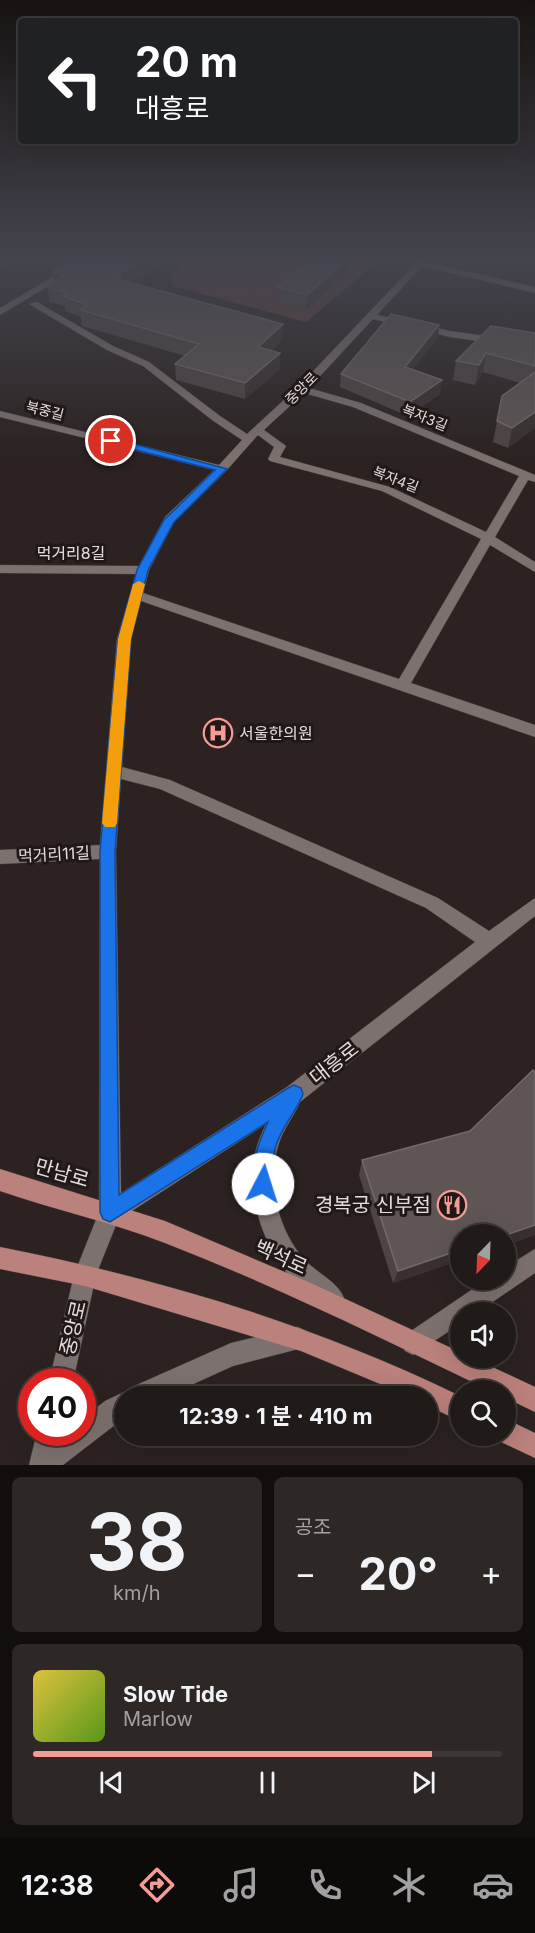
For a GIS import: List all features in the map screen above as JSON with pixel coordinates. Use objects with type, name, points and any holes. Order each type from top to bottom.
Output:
[{"type":"main road","name":"만남로","points":[[0,1180],[110,1212]]},
{"type":"main road","name":"백석로","points":[[110,1212],[165,1232],[357,1316],[535,1400]]},
{"type":"main road","points":[[0,1258],[85,1275],[301,1339],[393,1376],[450,1404]]},
{"type":"main road","points":[[516,1436],[535,1446]]},
{"type":"street","points":[[68,324],[93,339],[146,364],[216,418],[253,434]]},
{"type":"street","name":"중앙로","points":[[64,1368],[85,1275],[110,1212],[108,852],[124,639],[143,570],[170,520],[362,324]]},
{"type":"street","points":[[407,324],[450,334],[535,346]]},
{"type":"street","name":"복자3길","points":[[302,388],[357,405],[530,477]]},
{"type":"street","name":"북중길","points":[[0,414],[222,469]]},
{"type":"street","name":"복자4길","points":[[253,434],[280,446],[274,459],[386,489],[488,538],[535,568]]},
{"type":"street","points":[[402,686],[488,538],[530,477]]},
{"type":"street","name":"먹거리8길","points":[[0,569],[143,570]]},
{"type":"street","points":[[136,595],[535,731]]},
{"type":"street","points":[[114,771],[164,784],[432,903],[489,941]]},
{"type":"street","name":"먹거리11길","points":[[0,857],[108,852]]},
{"type":"street","name":"대흥로","points":[[110,1212],[294,1094],[535,906]]},
{"type":"street","points":[[294,1094],[279,1117],[266,1149],[263,1184],[268,1210],[279,1243],[303,1274],[357,1316]]},
{"type":"street","points":[[422,1347],[535,1260]]},
{"type":"street","points":[[163,1386],[231,1355],[301,1339]]},
{"type":"street","points":[[43,1465],[114,1410]]},
{"type":"street","points":[[43,1465],[46,1446]]},
{"type":"building","points":[[130,324],[283,324],[258,347],[280,353],[245,383],[175,364],[199,344]]},
{"type":"building","points":[[382,324],[439,325],[405,367],[442,380],[410,402],[341,374]]},
{"type":"building","points":[[491,326],[535,333],[535,366],[486,353],[479,365],[456,361]]},
{"type":"building","points":[[535,372],[535,412],[512,428],[497,421],[502,396]]},
{"type":"building","name":"경복궁 신부점","points":[[533,1070],[535,1072],[535,1225],[516,1232],[516,1224],[450,1224],[450,1253],[398,1271],[362,1160],[470,1131]]},
{"type":"slow traffic","points":[[110,823],[124,639],[139,584]]},
{"type":"place","name":"서울한의원","points":[[218,733]]},
{"type":"place","name":"경복궁 신부점","points":[[452,1205]]},
{"type":"route","points":[[111,441],[222,469],[170,520],[143,570],[124,639],[108,852],[110,1212],[294,1094],[279,1117],[266,1149],[263,1184]]}]
